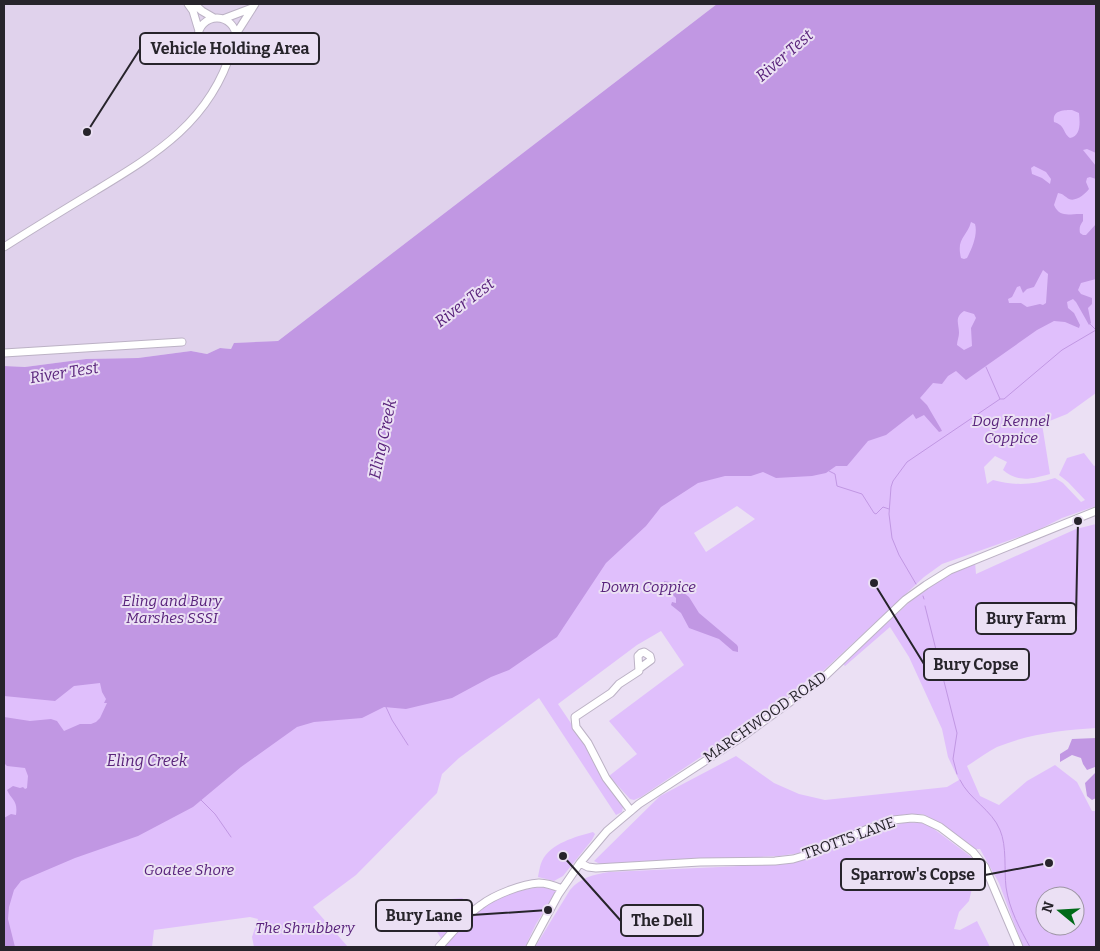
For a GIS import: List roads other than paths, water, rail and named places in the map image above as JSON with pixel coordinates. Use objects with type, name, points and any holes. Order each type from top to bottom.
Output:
[{"type":"street","points":[[188,4],[193,11],[199,31],[198,41],[200,46],[207,54],[216,56],[228,53],[232,49],[235,45],[236,34],[254,6]]},
{"type":"street","points":[[194,4],[214,18],[223,19],[231,24],[236,34]]},
{"type":"street","points":[[223,19],[254,6]]},
{"type":"street","points":[[199,31],[205,22],[214,18]]},
{"type":"street","points":[[4,246],[147,159],[175,136],[195,117],[207,101],[227,66],[232,49]]},
{"type":"street","points":[[216,56],[221,76]]},
{"type":"street","points":[[4,352],[182,342]]},
{"type":"street","name":"MARCHWOOD ROAD","points":[[530,947],[542,922],[580,863],[607,831],[654,793],[747,733],[823,678],[891,613],[926,585],[950,570],[968,562],[1096,511]]},
{"type":"street","points":[[631,811],[606,778],[588,743],[576,727],[575,717],[611,693],[619,684],[639,671],[640,668]]},
{"type":"street","name":"TROTTS LANE","points":[[580,863],[596,868],[793,859],[810,854],[849,836],[893,820],[923,818],[940,827],[978,858],[985,868],[1019,947]]},
{"type":"street","points":[[439,947],[475,909],[492,898],[514,889],[539,883],[562,889]]},
{"type":"water","points":[[717,4],[1096,4],[1096,153],[1087,149],[1083,150],[1096,166],[1096,179],[1087,178],[1086,182],[1089,189],[1083,195],[1072,200],[1058,193],[1054,205],[1063,214],[1083,214],[1080,233],[1083,235],[1086,235],[1096,224],[1096,279],[1081,283],[1078,290],[1081,294],[1092,298],[1092,304],[1088,308],[1091,323],[1089,325],[1073,299],[1067,302],[1068,308],[1074,313],[1080,325],[1079,328],[1065,322],[1054,321],[1037,330],[966,380],[956,371],[948,376],[942,384],[933,383],[920,398],[927,405],[942,431],[939,432],[924,415],[916,419],[913,414],[886,435],[868,441],[847,466],[836,466],[826,473],[812,476],[776,478],[763,472],[751,476],[725,476],[698,483],[661,507],[646,526],[606,563],[557,637],[509,670],[491,677],[452,698],[406,709],[384,707],[362,718],[314,722],[297,727],[241,767],[193,807],[138,836],[75,858],[21,881],[14,890],[9,907],[8,919],[15,947],[4,947],[4,818],[11,814],[16,815],[15,803],[7,790],[13,786],[27,788],[28,776],[25,768],[7,766],[4,763],[4,717],[30,721],[51,719],[57,721],[64,731],[80,724],[96,722],[107,703],[104,703],[106,699],[100,683],[74,686],[55,701],[4,696],[4,366],[25,367],[86,359],[138,358],[191,351],[207,354],[220,348],[231,349],[234,343],[278,341]],"holes":[[[1072,110],[1079,113],[1079,128],[1074,137],[1070,138],[1062,127],[1054,122],[1055,115],[1062,111]],[[1034,166],[1046,172],[1051,179],[1050,184],[1032,174],[1031,168]],[[971,222],[975,224],[975,237],[973,246],[967,258],[964,259],[961,258],[960,246]],[[1043,270],[1048,274],[1046,303],[1027,307],[1021,303],[1009,303],[1008,299],[1012,297],[1017,287],[1020,286],[1023,293],[1027,289],[1034,287]],[[964,311],[974,314],[976,318],[971,328],[972,346],[964,350],[957,345],[959,316]]]},
{"type":"water","points":[[664,581],[670,582],[689,597],[699,613],[737,645],[738,652],[733,651],[719,639],[689,628],[681,613],[671,605],[672,602],[676,603],[676,598],[664,586]]},
{"type":"water","points":[[1096,738],[1095,767],[1087,770],[1081,758],[1072,755],[1060,762],[1060,754],[1068,749],[1072,739]]},
{"type":"water","points":[[1096,772],[1096,798],[1092,800],[1087,796],[1085,783]]},
{"type":"waterway","points":[[1090,324],[1096,330]]},
{"type":"waterway","points":[[1000,399],[1004,399],[1062,350],[1096,330]]},
{"type":"waterway","points":[[916,584],[899,555],[892,538],[889,514],[891,487],[893,481],[907,462],[1000,399],[986,367]]},
{"type":"waterway","points":[[829,471],[835,474],[837,486],[862,494],[874,513],[876,514],[883,507],[889,509]]},
{"type":"waterway","points":[[925,606],[957,733],[953,759],[957,774]]},
{"type":"waterway","points":[[386,707],[408,745]]},
{"type":"waterway","points":[[960,780],[969,793],[992,816],[1000,830],[1004,843],[1007,895],[1015,919],[1030,947]]},
{"type":"waterway","points":[[201,800],[215,814],[231,837]]},
{"type":"place","name":"Vehicle Holding Area","points":[[87,132]]},
{"type":"place","name":"Bury Farm","points":[[1078,521]]},
{"type":"place","name":"Bury Copse","points":[[874,583]]},
{"type":"place","name":"The Dell","points":[[563,856]]},
{"type":"place","name":"Sparrow's Copse","points":[[1049,863]]},
{"type":"place","name":"Bury Lane","points":[[548,910]]},
{"type":"water label","name":"River Test","points":[[784,55]]},
{"type":"water label","name":"River Test","points":[[464,302]]},
{"type":"water label","name":"River Test","points":[[64,372]]},
{"type":"water label","name":"Eling Creek","points":[[382,439]]},
{"type":"water label","name":"Eling Creek","points":[[147,760]]},
{"type":"park label","name":"Dog Kennel Coppice","points":[[1011,430]]},
{"type":"park label","name":"Down Coppice","points":[[648,587]]},
{"type":"park label","name":"Eling and Bury Marshes SSSI","points":[[172,610]]},
{"type":"park label","name":"Goatee Shore","points":[[189,870]]},
{"type":"park label","name":"The Shrubbery","points":[[305,928]]}]
